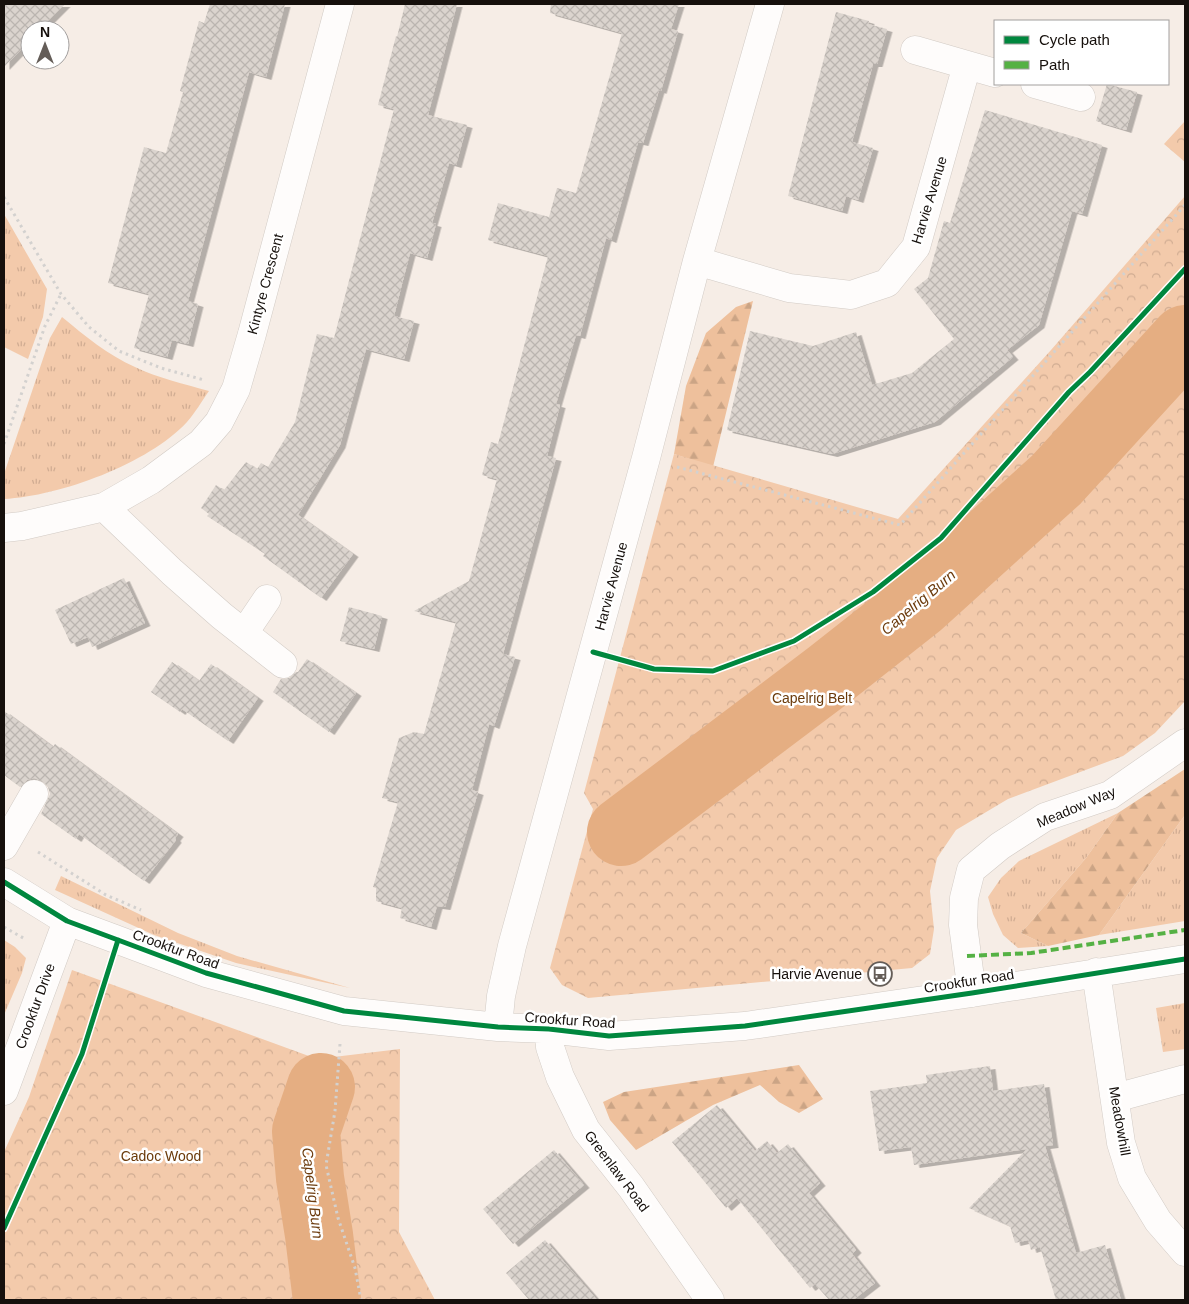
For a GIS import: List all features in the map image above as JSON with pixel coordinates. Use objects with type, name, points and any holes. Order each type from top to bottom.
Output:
[{"type":"street","name":"Kintyre Crescent","points":[[4,528],[22,526],[104,507],[151,480],[201,443],[219,422],[236,389],[252,334],[340,4]]},
{"type":"street","name":"Harvie Avenue","points":[[498,1027],[501,996],[512,946],[646,458],[697,261],[770,4]]},
{"type":"street","points":[[915,50],[994,73]]},
{"type":"street","name":"Harvie Avenue","points":[[697,261],[789,288],[851,295],[887,283],[916,247],[967,65]]},
{"type":"street","points":[[1039,85],[1081,97]]},
{"type":"street","points":[[104,507],[222,616],[283,664]]},
{"type":"street","points":[[244,633],[268,600]]},
{"type":"street","name":"Meadow Way","points":[[972,993],[963,925],[964,898],[971,870],[1000,846],[1045,817],[1110,795],[1185,743]]},
{"type":"street","points":[[8,840],[34,794]]},
{"type":"street","name":"Crookfur Road","points":[[4,882],[67,921],[206,973],[344,1011],[609,1036],[745,1026],[972,993],[1185,959]]},
{"type":"street","name":"Crookfur Drive","points":[[4,1091],[67,921]]},
{"type":"street","name":"Meadowhill","points":[[1096,972],[1122,1143],[1132,1178],[1158,1221],[1185,1252]]},
{"type":"street","name":"Greenlaw Road","points":[[549,1029],[550,1047],[560,1077],[586,1130],[631,1187],[710,1300]]},
{"type":"street","points":[[1115,1098],[1185,1079]]},
{"type":"path","points":[[4,197],[61,294],[89,328],[119,350],[161,368],[236,389]]},
{"type":"path","points":[[646,458],[900,525],[1185,205]]},
{"type":"path","points":[[4,444],[45,326],[61,294]]},
{"type":"path","points":[[8,840],[106,894],[150,914]]},
{"type":"path","points":[[344,1011],[335,1111],[326,1165],[338,1218],[355,1268],[361,1300]]},
{"type":"green space","points":[[1185,121],[1185,162],[1164,144]]},
{"type":"green space","name":"Capelrig Belt","points":[[1185,196],[1185,701],[1155,733],[1123,756],[1008,799],[956,830],[937,858],[930,891],[934,929],[930,954],[912,968],[588,998],[562,985],[550,968],[593,809],[584,793],[674,454],[898,519],[1051,350]]},
{"type":"green space","points":[[4,214],[47,289],[43,317],[28,359],[4,347]]},
{"type":"green space","points":[[753,301],[713,467],[674,454],[686,386],[706,333],[736,307]]},
{"type":"green space","points":[[62,317],[115,357],[162,378],[209,391],[187,422],[150,451],[127,464],[102,475],[51,492],[4,499],[4,474],[50,338]]},
{"type":"green space","points":[[1185,769],[1185,815],[1099,935],[1048,946],[1021,933],[1086,858],[1118,813]]},
{"type":"green space","points":[[1118,813],[1086,858],[1021,933],[1048,946],[1018,948],[1003,935],[993,914],[988,897],[1001,878],[1019,861]]},
{"type":"green space","points":[[1185,815],[1185,921],[1099,935]]},
{"type":"green space","points":[[61,876],[178,933],[237,956],[350,988],[236,963],[154,935],[55,890]]},
{"type":"green space","points":[[4,940],[15,947],[26,958],[22,973],[4,1015]]},
{"type":"green space","name":"Cadoc Wood","points":[[72,970],[317,1059],[400,1049],[399,1232],[435,1300],[4,1300],[4,1152],[29,1097]]},
{"type":"green space","points":[[1185,1003],[1185,1049],[1163,1052],[1156,1008]]},
{"type":"green space","points":[[799,1065],[823,1099],[799,1113],[779,1102],[760,1085],[713,1105],[636,1150],[610,1120],[603,1102],[624,1092]]},
{"type":"building","points":[[4,4],[65,4],[49,20],[20,20],[20,50],[4,67]]},
{"type":"building","points":[[210,4],[285,4],[266,77],[249,72],[188,301],[198,304],[188,344],[172,340],[167,357],[134,348],[149,294],[108,283],[144,147],[166,153],[183,92],[180,91],[199,21],[204,23]]},
{"type":"building","points":[[405,4],[457,4],[428,115],[467,125],[456,165],[449,163],[432,223],[436,224],[427,258],[410,253],[394,316],[414,321],[404,359],[366,349],[340,445],[298,515],[353,554],[321,598],[263,556],[265,554],[207,516],[209,514],[201,508],[216,485],[224,490],[246,462],[257,469],[261,463],[268,467],[295,422],[317,334],[334,338],[394,109],[378,105]]},
{"type":"building","points":[[551,4],[679,4],[671,29],[678,31],[661,91],[659,90],[643,143],[638,142],[611,240],[606,238],[580,336],[576,335],[556,404],[560,405],[547,456],[556,458],[503,654],[515,657],[494,726],[489,724],[472,790],[478,792],[445,907],[437,906],[431,927],[400,918],[402,908],[376,901],[376,888],[373,887],[398,802],[382,798],[399,738],[414,732],[424,734],[456,622],[414,611],[469,581],[497,479],[482,475],[491,442],[498,444],[548,256],[488,240],[498,203],[549,217],[557,188],[576,193],[622,33],[550,13]]},
{"type":"building","points":[[836,12],[869,21],[868,24],[887,29],[877,64],[873,64],[852,142],[873,148],[858,200],[846,196],[842,211],[788,196]]},
{"type":"building","points":[[1107,85],[1137,92],[1126,130],[1096,121]]},
{"type":"building","points":[[985,110],[1102,145],[1082,214],[1072,211],[1039,325],[1007,350],[1013,357],[935,422],[832,454],[727,430],[750,331],[813,346],[856,332],[872,385],[912,373],[954,339],[914,289],[928,278],[944,221],[950,223]]},
{"type":"building","points":[[124,578],[145,623],[92,647],[88,637],[71,644],[55,610]]},
{"type":"building","points":[[349,607],[382,616],[374,649],[340,641]]},
{"type":"building","points":[[307,659],[356,693],[329,732],[273,692],[281,679],[289,678],[298,672]]},
{"type":"building","points":[[172,662],[199,681],[211,664],[258,698],[228,741],[182,709],[180,712],[151,692]]},
{"type":"building","points":[[4,711],[53,747],[55,744],[178,834],[175,838],[176,840],[144,881],[79,834],[76,839],[41,814],[50,794],[48,787],[42,781],[34,778],[27,780],[20,787],[4,775]]},
{"type":"building","points":[[990,1066],[993,1091],[1044,1084],[1053,1145],[1045,1146],[1076,1253],[1105,1245],[1121,1300],[1056,1300],[1040,1247],[1031,1250],[1028,1240],[1015,1243],[1010,1226],[969,1208],[1027,1149],[914,1165],[911,1147],[879,1151],[870,1091],[927,1083],[926,1075]]},
{"type":"building","points":[[717,1105],[755,1151],[767,1141],[777,1153],[788,1144],[820,1183],[809,1193],[856,1250],[852,1254],[875,1283],[853,1300],[829,1300],[815,1284],[810,1288],[737,1198],[726,1208],[672,1142]]},
{"type":"building","points":[[554,1150],[584,1185],[513,1244],[483,1209]]},
{"type":"building","points":[[545,1240],[597,1300],[529,1300],[506,1273]]},
{"type":"waterway","name":"Capelrig Burn","points":[[621,832],[829,675],[919,604],[1056,480],[1185,339]]},
{"type":"waterway","name":"Capelrig Burn","points":[[321,1087],[306,1131],[310,1178],[327,1300]]},
{"type":"marked path","points":[[967,956],[1031,953],[1185,930]]},
{"type":"cycle path","points":[[593,652],[654,669],[713,671],[794,641],[873,592],[941,538],[1069,392],[1090,372],[1185,269]]},
{"type":"cycle path","points":[[4,882],[67,921],[206,973],[344,1011],[609,1036],[745,1026],[972,993],[1185,959]]},
{"type":"cycle path","points":[[4,1228],[82,1054],[118,940]]},
{"type":"place","name":"Harvie Avenue","points":[[880,974]]}]
